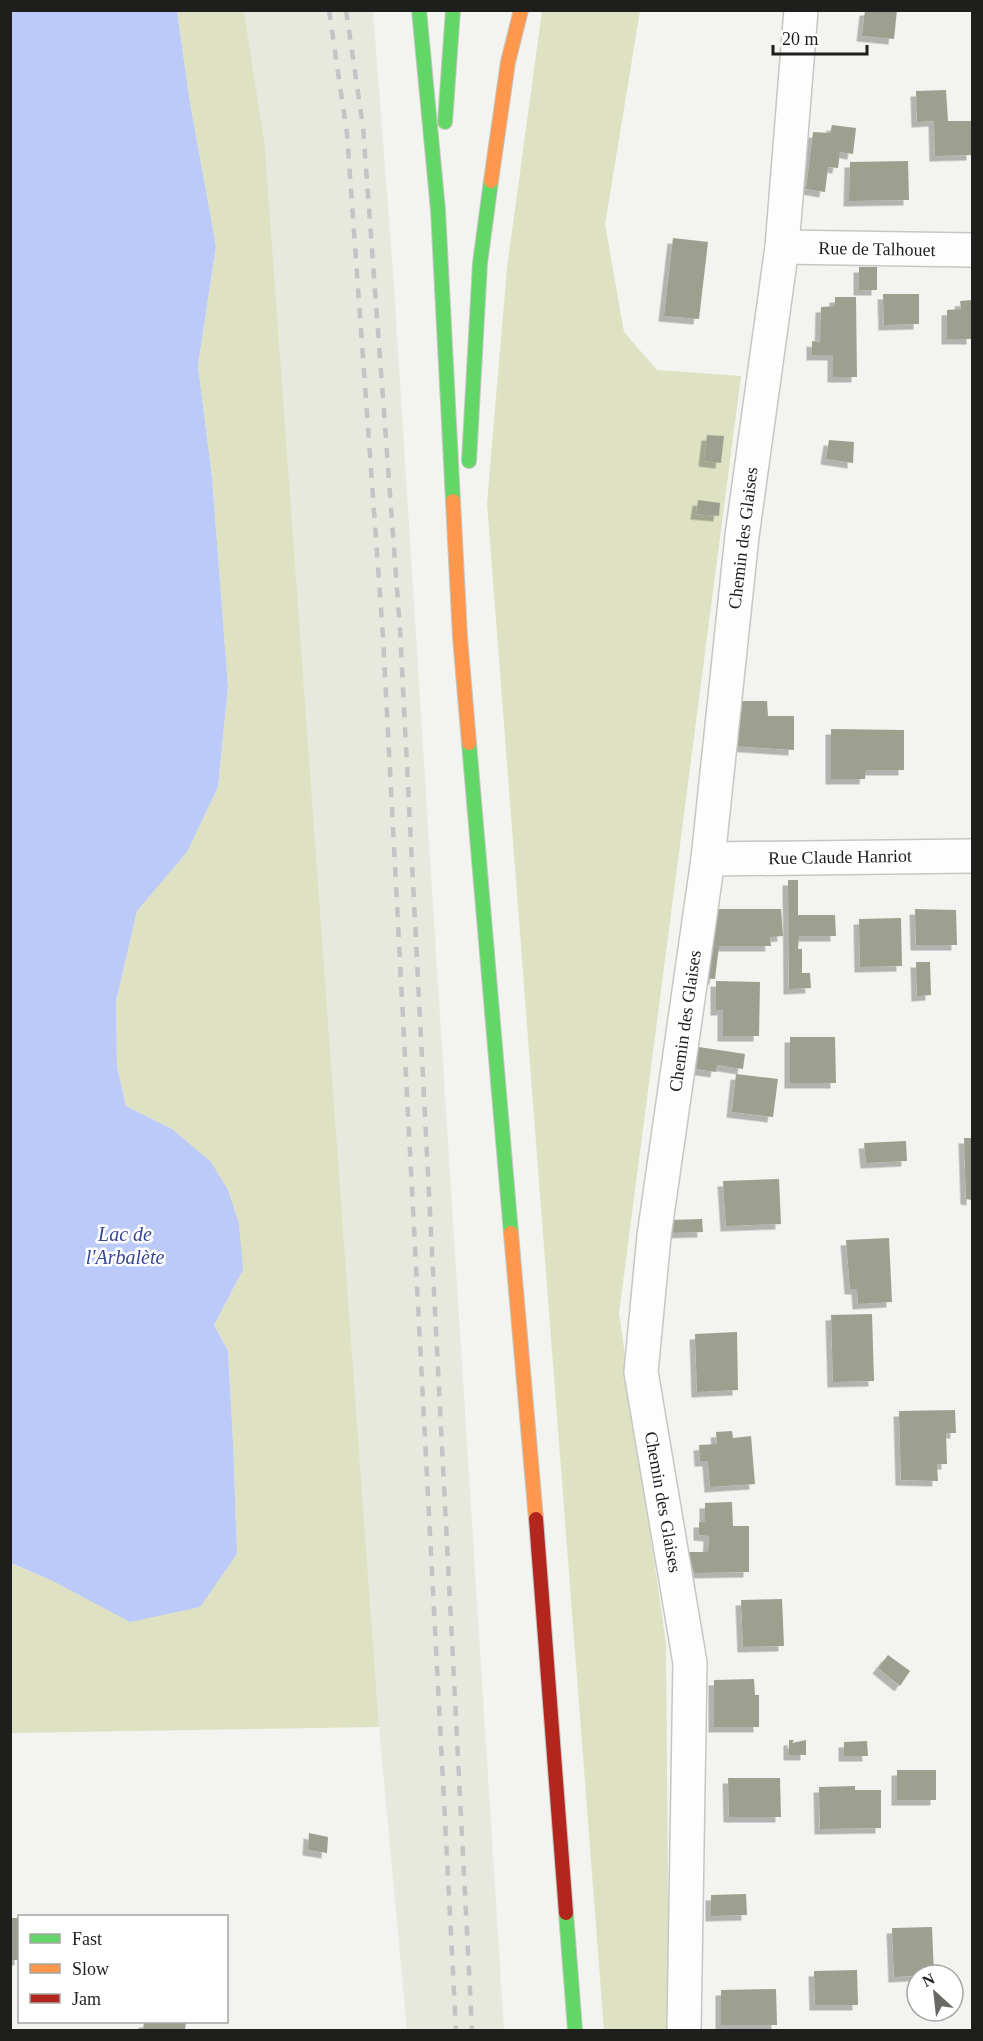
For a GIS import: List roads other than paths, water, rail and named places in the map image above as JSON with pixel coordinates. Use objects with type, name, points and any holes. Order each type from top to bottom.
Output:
[{"type":"main road","points":[[419,10],[438,210],[460,637],[540,1571],[575,2031]]},
{"type":"main road","points":[[438,210],[453,10]]},
{"type":"main road","points":[[469,473],[480,263],[508,62],[521,10]]},
{"type":"main road","points":[[460,637],[467,508]]},
{"type":"street","name":"Chemin des Glaises","points":[[684,2031],[690,1663],[641,1372],[654,1236],[708,859],[742,536],[782,247],[801,10]]},
{"type":"street","name":"Rue de Talhouet","points":[[782,247],[972,250]]},
{"type":"street","name":"Rue Claude Hanriot","points":[[708,859],[972,856]]},
{"type":"water","name":"Lac de l'Arbalète","points":[[11,10],[177,11],[190,103],[216,246],[198,366],[212,477],[228,687],[218,787],[187,852],[137,911],[116,1001],[117,1067],[126,1106],[172,1129],[211,1162],[228,1190],[239,1224],[243,1270],[214,1325],[228,1351],[237,1554],[200,1607],[130,1622],[53,1581],[11,1563]]},
{"type":"railway","points":[[329,10],[347,134],[383,637],[456,2030]]},
{"type":"railway","points":[[346,10],[363,127],[400,630],[472,2030]]}]
